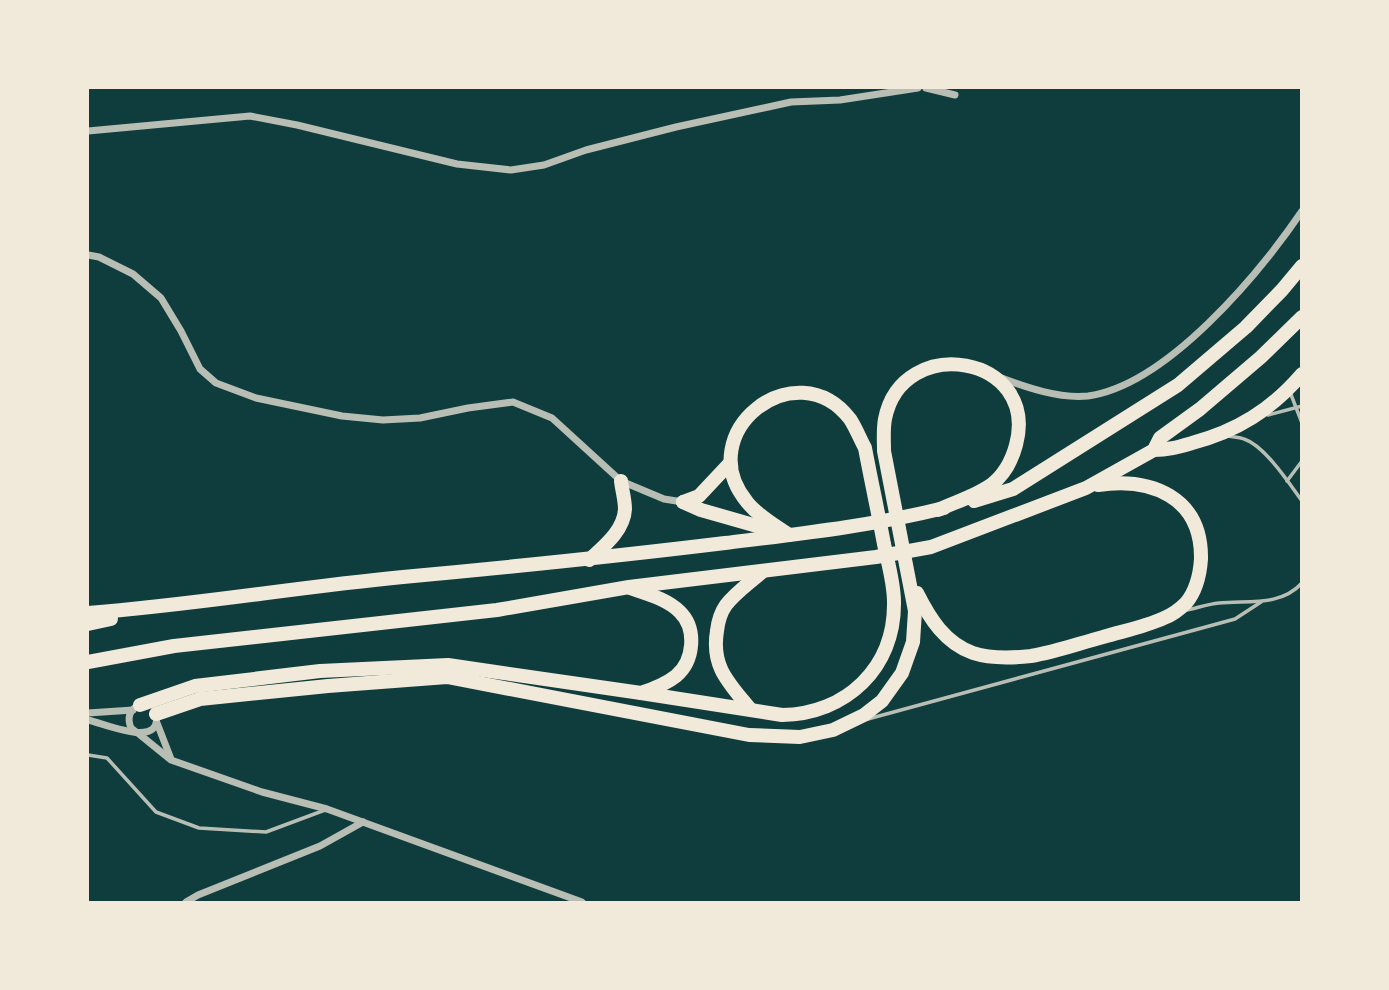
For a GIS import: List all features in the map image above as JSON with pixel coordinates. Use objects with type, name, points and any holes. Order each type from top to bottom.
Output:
[{"type":"highway","points":[[88,613],[164,607],[373,579],[589,559],[796,535],[868,525],[984,499],[1013,489],[1178,385],[1246,327],[1301,266]]},
{"type":"highway","points":[[1154,450],[1160,438],[1261,357],[1301,317]]},
{"type":"highway","points":[[157,718],[200,699],[447,677],[748,734],[800,737],[844,725],[873,708],[902,673],[911,651],[915,622],[910,582],[884,451],[884,429],[889,406],[903,386],[919,372],[941,365],[969,365],[992,374],[1006,388],[1017,417],[1017,441],[1005,470],[992,485],[931,511]]},
{"type":"highway","points":[[88,662],[174,646],[497,610],[629,587],[876,557],[931,547],[1086,488],[1154,450],[1169,450],[1222,435],[1252,419],[1289,389],[1301,373]]},
{"type":"highway","points":[[136,708],[195,686],[320,671],[448,665],[782,715],[803,713],[836,702],[860,688],[878,664],[889,639],[894,614],[893,589],[865,448],[842,411],[816,396],[794,393],[778,396],[756,409],[743,421],[731,448],[730,463],[738,490],[747,503],[759,514],[796,535]]},
{"type":"highway","points":[[683,502],[699,496],[730,463]]},
{"type":"highway","points":[[589,559],[607,543],[623,519],[625,509],[621,481]]},
{"type":"highway","points":[[910,582],[929,616],[944,635],[962,648],[984,656],[1016,657],[1045,653],[1151,623],[1174,612],[1191,596],[1199,577],[1200,543],[1190,515],[1177,501],[1154,487],[1126,483],[1086,488]]},
{"type":"highway","points":[[683,502],[701,510],[796,535]]},
{"type":"highway","points":[[750,709],[723,676],[716,657],[715,644],[719,618],[725,606],[763,571]]},
{"type":"highway","points":[[629,587],[674,607],[685,619],[691,640],[690,656],[679,674],[641,693]]},
{"type":"highway","points":[[88,624],[164,607]]},
{"type":"street","points":[[88,131],[250,116],[457,164],[511,170],[544,165],[586,150],[676,127],[791,102],[840,100],[918,88]]},
{"type":"street","points":[[926,88],[955,95]]},
{"type":"street","points":[[992,374],[1015,383],[1070,396],[1087,396],[1134,380],[1168,357],[1216,316],[1280,242],[1301,211]]},
{"type":"street","points":[[88,255],[99,257],[133,274],[161,298],[200,369],[216,383],[256,398],[342,416],[383,420],[420,418],[513,402],[552,418],[621,481],[664,499],[683,502]]},
{"type":"street","points":[[136,708],[129,722],[138,733],[171,760],[262,792],[327,809],[582,902]]},
{"type":"street","points":[[88,713],[153,709],[171,760]]},
{"type":"street","points":[[88,720],[146,734],[153,730],[157,718]]},
{"type":"street","points":[[186,902],[320,846],[363,822]]},
{"type":"lane","points":[[1289,389],[1299,406],[1301,423]]},
{"type":"lane","points":[[1252,419],[1299,406]]},
{"type":"lane","points":[[1222,435],[1253,443],[1287,481],[1301,502]]},
{"type":"lane","points":[[1287,481],[1301,461]]},
{"type":"lane","points":[[1174,612],[1218,603],[1261,602],[1286,596],[1301,583]]},
{"type":"lane","points":[[844,725],[1235,619],[1261,602]]},
{"type":"lane","points":[[88,755],[107,758],[156,812],[199,828],[266,832],[327,809]]}]
